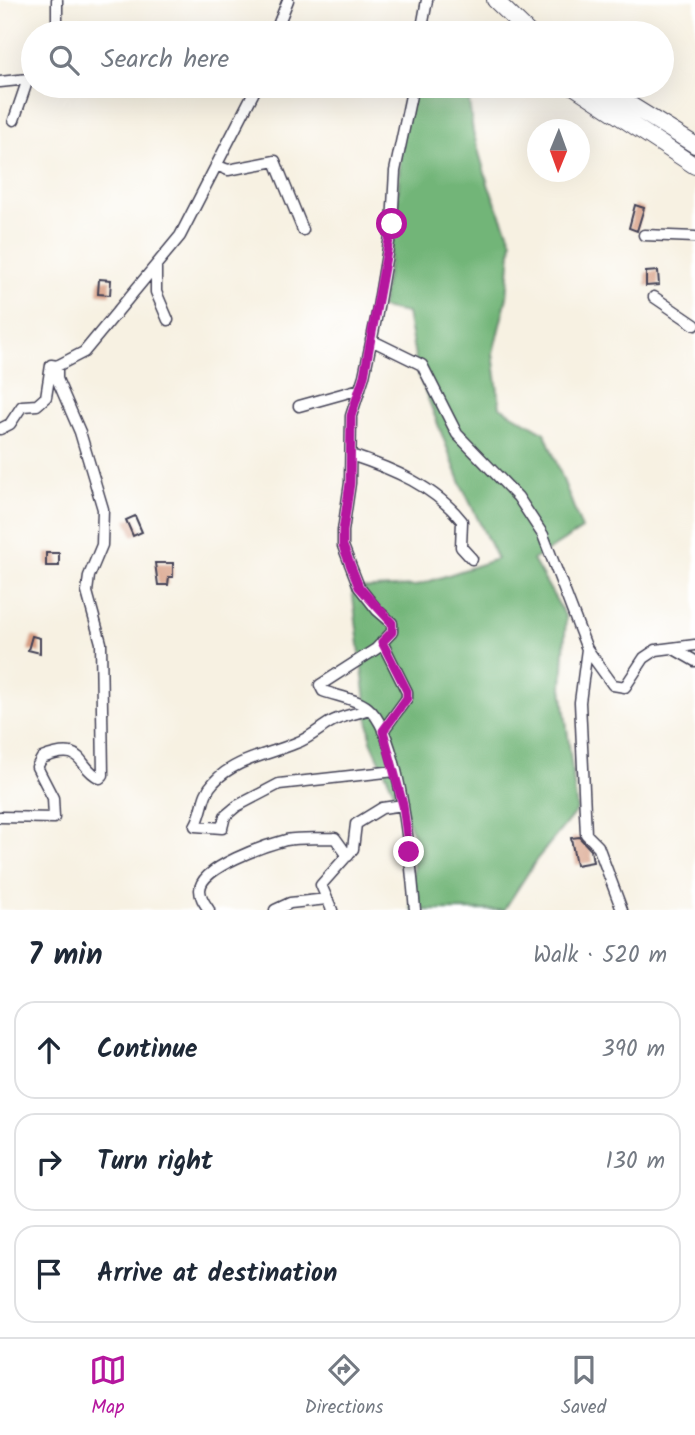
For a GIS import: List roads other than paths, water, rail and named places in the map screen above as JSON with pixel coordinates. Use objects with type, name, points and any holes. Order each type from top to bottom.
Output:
[{"type":"main road","points":[[482,0],[501,21]]},
{"type":"main road","points":[[495,0],[517,21]]},
{"type":"main road","points":[[591,98],[695,166]]},
{"type":"main road","points":[[619,98],[695,145]]},
{"type":"street","points":[[57,0],[57,21]]},
{"type":"street","points":[[280,21],[288,0]]},
{"type":"street","points":[[423,21],[427,0]]},
{"type":"street","points":[[0,82],[21,77]]},
{"type":"street","points":[[14,120],[22,98]]},
{"type":"street","points":[[0,429],[10,424],[22,407],[37,405],[46,397],[48,369],[51,365],[57,366],[84,352],[186,226],[251,98]]},
{"type":"street","points":[[410,98],[395,170],[392,224],[372,340],[351,416],[351,455],[343,546],[359,587],[392,623],[392,632],[382,642],[320,685],[323,691],[369,709],[378,718],[403,805],[415,910]]},
{"type":"street","points":[[216,165],[228,170],[275,161],[303,230]]},
{"type":"street","points":[[644,235],[695,237]]},
{"type":"street","points":[[156,265],[156,292],[168,320]]},
{"type":"street","points":[[654,297],[681,319],[695,325]]},
{"type":"street","points":[[372,340],[422,365],[457,434],[518,497],[544,535],[587,649],[612,685],[625,687],[644,658],[656,650],[695,645]]},
{"type":"street","points":[[0,817],[54,818],[53,798],[37,767],[38,762],[47,756],[73,754],[83,759],[95,776],[100,778],[103,775],[101,643],[87,592],[89,576],[102,545],[103,509],[80,432],[57,379],[57,366]]},
{"type":"street","points":[[299,405],[360,389]]},
{"type":"street","points":[[351,455],[404,476],[441,497],[462,521],[461,547],[472,559]]},
{"type":"street","points":[[382,642],[407,691],[407,698],[383,731]]},
{"type":"street","points":[[587,649],[580,702],[586,834],[598,846],[622,910]]},
{"type":"street","points":[[674,649],[695,661]]},
{"type":"street","points":[[369,709],[331,722],[299,742],[244,761],[226,772],[203,798],[200,820],[195,826],[222,828],[225,816],[237,806],[279,785],[395,771]]},
{"type":"street","points":[[332,910],[321,885],[353,849],[356,824],[382,808],[403,805]]},
{"type":"street","points":[[209,910],[200,891],[202,883],[229,862],[259,848],[288,840],[335,838],[348,856]]},
{"type":"street","points":[[275,910],[290,904],[327,899]]}]
